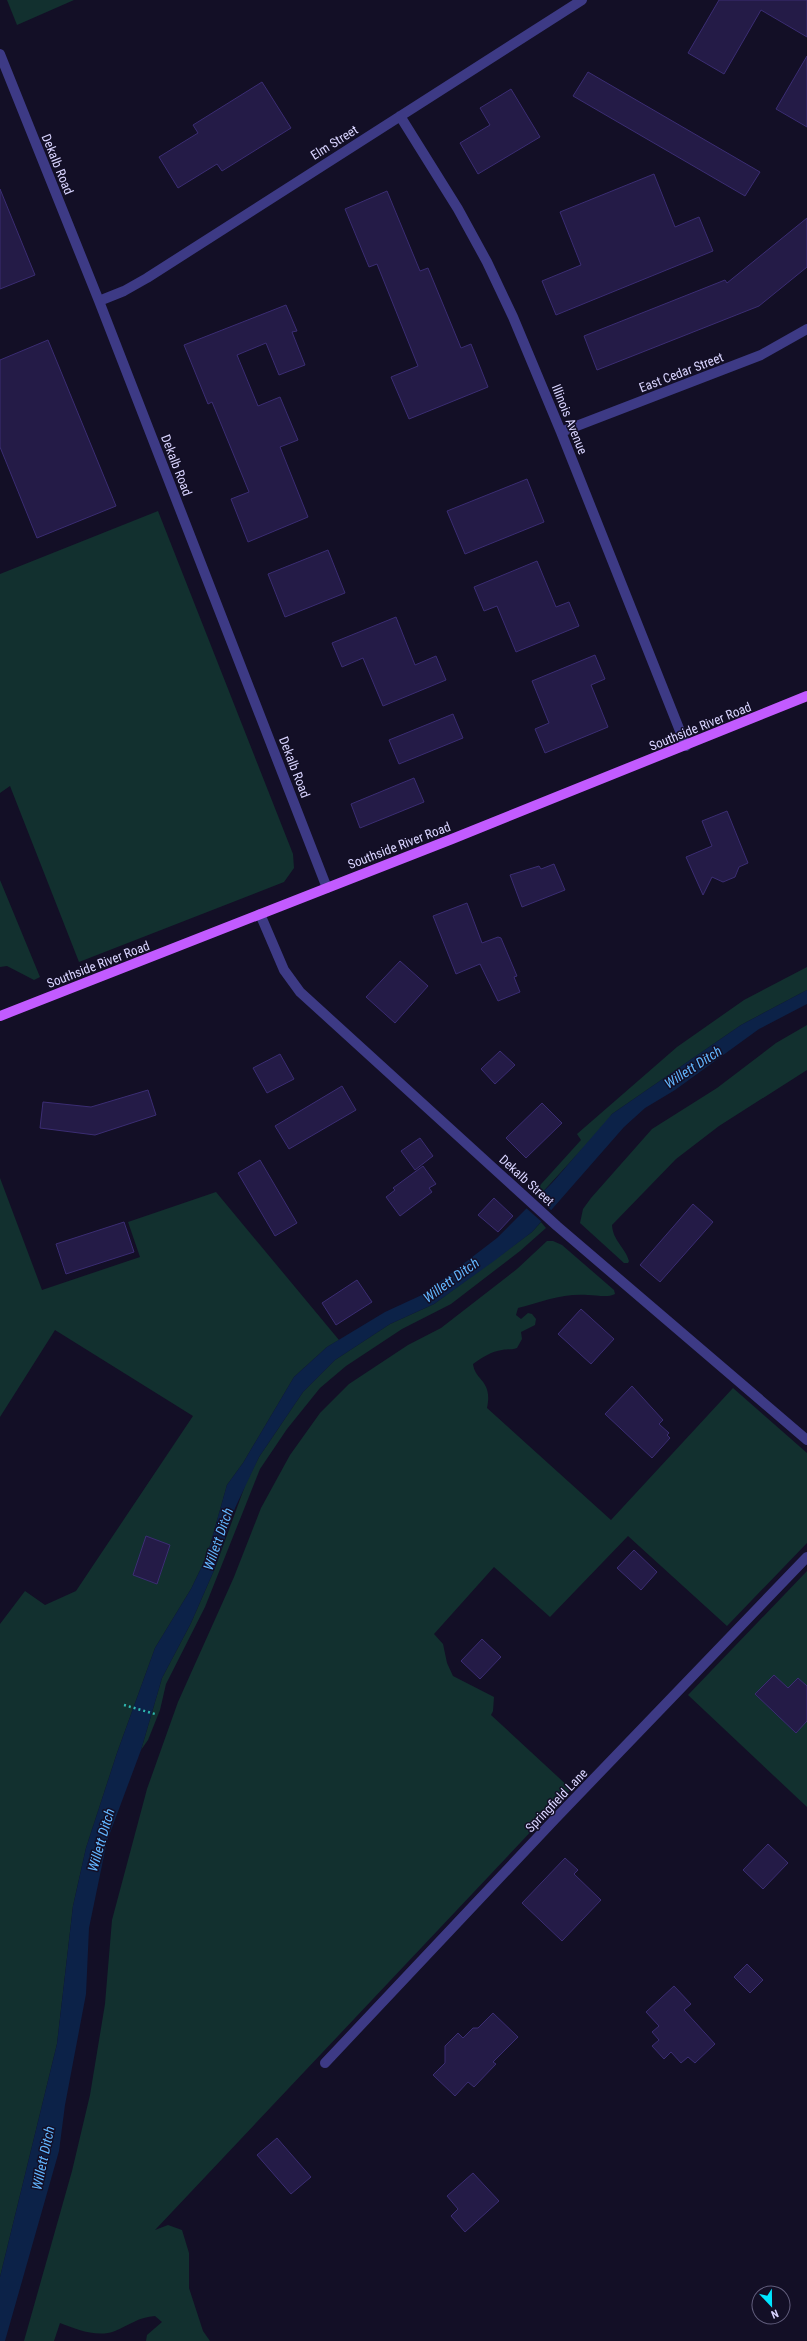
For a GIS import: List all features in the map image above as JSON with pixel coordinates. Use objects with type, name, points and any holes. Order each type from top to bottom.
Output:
[{"type":"main road","name":"Southside River Road","points":[[0,1016],[686,746],[807,696]]},
{"type":"street","name":"Elm Street","points":[[99,301],[141,281],[582,0]]},
{"type":"street","name":"Dekalb Road","points":[[0,54],[99,301],[327,888]]},
{"type":"street","name":"Illinois Avenue","points":[[400,116],[458,209],[487,262],[513,317],[562,432],[686,746]]},
{"type":"street","name":"East Cedar Street","points":[[562,432],[761,355],[807,329]]},
{"type":"street","name":"Dekalb Street","points":[[260,914],[284,970],[300,992],[553,1222],[807,1440]]},
{"type":"street","name":"Springfield Lane","points":[[325,2063],[555,1819],[807,1557]]},
{"type":"path","points":[[124,1705],[155,1714]]},
{"type":"green space","points":[[7,0],[74,0],[17,25]]},
{"type":"green space","points":[[158,511],[293,854],[294,868],[284,882],[79,962],[10,786],[0,793],[0,574]]},
{"type":"green space","points":[[0,880],[40,977],[34,980],[7,966],[0,967]]},
{"type":"green space","points":[[807,967],[807,990],[741,1025],[612,1114],[607,1122],[538,1197],[533,1193],[581,1140],[577,1134],[677,1047],[744,1000]]},
{"type":"green space","points":[[807,1025],[807,1070],[719,1126],[676,1159],[612,1225],[617,1240],[627,1256],[629,1261],[628,1263],[624,1263],[580,1223],[583,1209],[591,1198],[652,1129],[717,1088],[776,1043]]},
{"type":"green space","points":[[0,1178],[42,1290],[140,1257],[128,1222],[216,1192],[339,1340],[327,1347],[294,1377],[243,1463],[227,1485],[207,1556],[191,1589],[155,1648],[117,1753],[86,1848],[73,1906],[57,2044],[0,2277],[0,1624],[25,1591],[45,1605],[76,1591],[193,1416],[55,1330],[0,1417]]},
{"type":"green space","points":[[541,1222],[546,1228],[520,1251],[451,1304],[402,1329],[346,1366],[320,1388],[287,1429],[260,1469],[205,1607],[166,1684],[160,1710],[148,1740],[141,1750],[162,1678],[191,1623],[215,1568],[246,1483],[259,1457],[303,1392],[335,1360],[390,1324],[434,1304],[532,1232]]},
{"type":"green space","points":[[547,1241],[553,1241],[562,1245],[614,1290],[615,1294],[605,1296],[570,1295],[552,1298],[518,1308],[516,1315],[521,1319],[528,1313],[532,1314],[536,1319],[535,1325],[521,1332],[522,1339],[517,1348],[494,1352],[473,1364],[474,1370],[486,1386],[488,1392],[487,1408],[611,1520],[733,1388],[807,1453],[807,1543],[727,1626],[628,1536],[550,1617],[494,1567],[434,1634],[443,1644],[447,1663],[453,1676],[494,1697],[493,1711],[491,1715],[571,1789],[155,2230],[168,2225],[182,2230],[189,2253],[189,2288],[203,2331],[210,2341],[146,2341],[147,2335],[162,2322],[155,2316],[139,2320],[115,2331],[101,2334],[87,2332],[60,2323],[54,2341],[24,2341],[72,2171],[90,2095],[105,2004],[112,1920],[147,1789],[178,1702],[234,1577],[261,1508],[290,1455],[320,1413],[349,1384],[408,1345],[441,1328],[517,1269]]},
{"type":"green space","points":[[807,1571],[807,1807],[688,1695]]},
{"type":"water","name":"Willett Ditch","points":[[807,990],[807,1004],[759,1029],[675,1090],[645,1108],[624,1127],[532,1232],[434,1304],[390,1324],[335,1360],[303,1392],[259,1457],[235,1508],[215,1568],[191,1623],[162,1678],[141,1750],[107,1841],[89,1928],[86,1994],[65,2105],[59,2151],[5,2341],[0,2341],[0,2277],[57,2044],[73,1906],[86,1848],[117,1753],[155,1648],[191,1589],[207,1556],[227,1485],[243,1463],[294,1377],[327,1347],[385,1312],[424,1294],[497,1238],[552,1183],[612,1114],[741,1025]]},
{"type":"pier","points":[[536,1196],[553,1212],[543,1223],[525,1207]]},
{"type":"building","points":[[719,0],[807,0],[807,37],[761,10],[724,74],[688,53]]},
{"type":"building","points":[[807,56],[807,127],[776,109]]},
{"type":"building","points":[[588,72],[760,172],[745,196],[573,96]]},
{"type":"building","points":[[262,82],[291,128],[222,171],[217,164],[178,188],[159,157],[198,133],[193,125]]},
{"type":"building","points":[[511,89],[540,137],[478,174],[460,143],[490,125],[480,108]]},
{"type":"building","points":[[654,174],[675,227],[699,217],[713,251],[556,315],[542,281],[581,265],[560,212]]},
{"type":"building","points":[[0,189],[35,275],[0,289]]},
{"type":"building","points":[[387,191],[420,271],[428,268],[461,348],[471,344],[488,387],[409,419],[391,377],[418,366],[377,264],[369,267],[345,209]]},
{"type":"building","points":[[807,218],[807,267],[759,306],[597,370],[584,336],[725,280],[727,283]]},
{"type":"building","points":[[286,305],[297,331],[292,332],[305,365],[279,375],[266,343],[237,355],[258,406],[280,397],[298,440],[280,447],[308,517],[248,542],[231,499],[249,492],[212,402],[208,404],[184,345]]},
{"type":"building","points":[[48,340],[116,506],[37,538],[0,447],[0,360]]},
{"type":"building","points":[[527,479],[544,522],[465,554],[447,511]]},
{"type":"building","points":[[328,550],[345,593],[285,617],[268,574]]},
{"type":"building","points":[[537,561],[556,607],[569,602],[579,626],[516,652],[497,606],[484,611],[474,587]]},
{"type":"building","points":[[396,617],[415,665],[436,656],[446,680],[383,706],[363,658],[342,667],[332,643]]},
{"type":"building","points":[[595,655],[605,679],[591,685],[608,727],[545,753],[535,729],[549,723],[532,681]]},
{"type":"building","points":[[453,714],[463,738],[399,764],[389,740]]},
{"type":"building","points":[[414,778],[424,802],[360,828],[351,804]]},
{"type":"building","points":[[727,811],[748,863],[739,867],[735,877],[723,882],[712,877],[703,895],[686,857],[712,846],[702,821]]},
{"type":"building","points":[[554,864],[565,890],[522,907],[510,875],[539,866],[541,869]]},
{"type":"building","points":[[467,903],[482,943],[498,937],[501,938],[517,976],[514,977],[520,992],[498,1001],[480,964],[456,974],[433,916]]},
{"type":"building","points":[[400,961],[428,986],[395,1023],[366,997]]},
{"type":"building","points":[[500,1051],[515,1065],[495,1084],[481,1069]]},
{"type":"building","points":[[280,1054],[294,1079],[267,1093],[253,1068]]},
{"type":"building","points":[[342,1086],[356,1110],[289,1149],[275,1126]]},
{"type":"building","points":[[148,1090],[156,1115],[95,1135],[40,1128],[43,1102],[91,1107]]},
{"type":"building","points":[[542,1103],[562,1123],[526,1158],[506,1138]]},
{"type":"building","points":[[420,1138],[433,1156],[415,1170],[401,1151]]},
{"type":"building","points":[[260,1160],[297,1223],[275,1236],[238,1173]]},
{"type":"building","points":[[423,1166],[436,1184],[429,1188],[432,1192],[400,1216],[386,1197],[395,1190],[393,1188]]},
{"type":"building","points":[[494,1198],[513,1216],[498,1232],[478,1215]]},
{"type":"building","points":[[693,1204],[713,1222],[660,1282],[640,1265]]},
{"type":"building","points":[[124,1222],[134,1252],[66,1274],[56,1244]]},
{"type":"building","points":[[357,1280],[372,1302],[336,1325],[322,1303]]},
{"type":"building","points":[[581,1309],[614,1339],[591,1364],[558,1334]]},
{"type":"building","points":[[632,1386],[663,1420],[659,1424],[669,1433],[667,1435],[670,1438],[652,1458],[605,1414]]},
{"type":"building","points":[[146,1536],[170,1545],[157,1584],[133,1575]]},
{"type":"building","points":[[634,1550],[657,1572],[641,1590],[617,1568]]},
{"type":"building","points":[[482,1639],[501,1657],[480,1679],[461,1661]]},
{"type":"building","points":[[774,1675],[788,1688],[798,1678],[807,1686],[807,1721],[796,1733],[755,1694]]},
{"type":"building","points":[[768,1844],[788,1863],[763,1889],[743,1870]]},
{"type":"building","points":[[565,1858],[578,1870],[574,1874],[601,1900],[562,1941],[522,1903]]},
{"type":"building","points":[[747,1964],[763,1980],[750,1993],[734,1977]]},
{"type":"building","points":[[674,1986],[691,2004],[684,2010],[715,2044],[695,2063],[688,2057],[681,2063],[671,2052],[664,2059],[652,2046],[659,2040],[652,2032],[659,2026],[646,2012]]},
{"type":"building","points":[[493,2013],[518,2037],[493,2062],[496,2064],[474,2087],[468,2082],[455,2096],[433,2075],[445,2063],[445,2046],[458,2033],[463,2038],[473,2028],[478,2028]]},
{"type":"building","points":[[277,2138],[311,2177],[291,2194],[257,2155]]},
{"type":"building","points":[[473,2173],[499,2201],[465,2232],[451,2216],[458,2209],[447,2196]]}]
